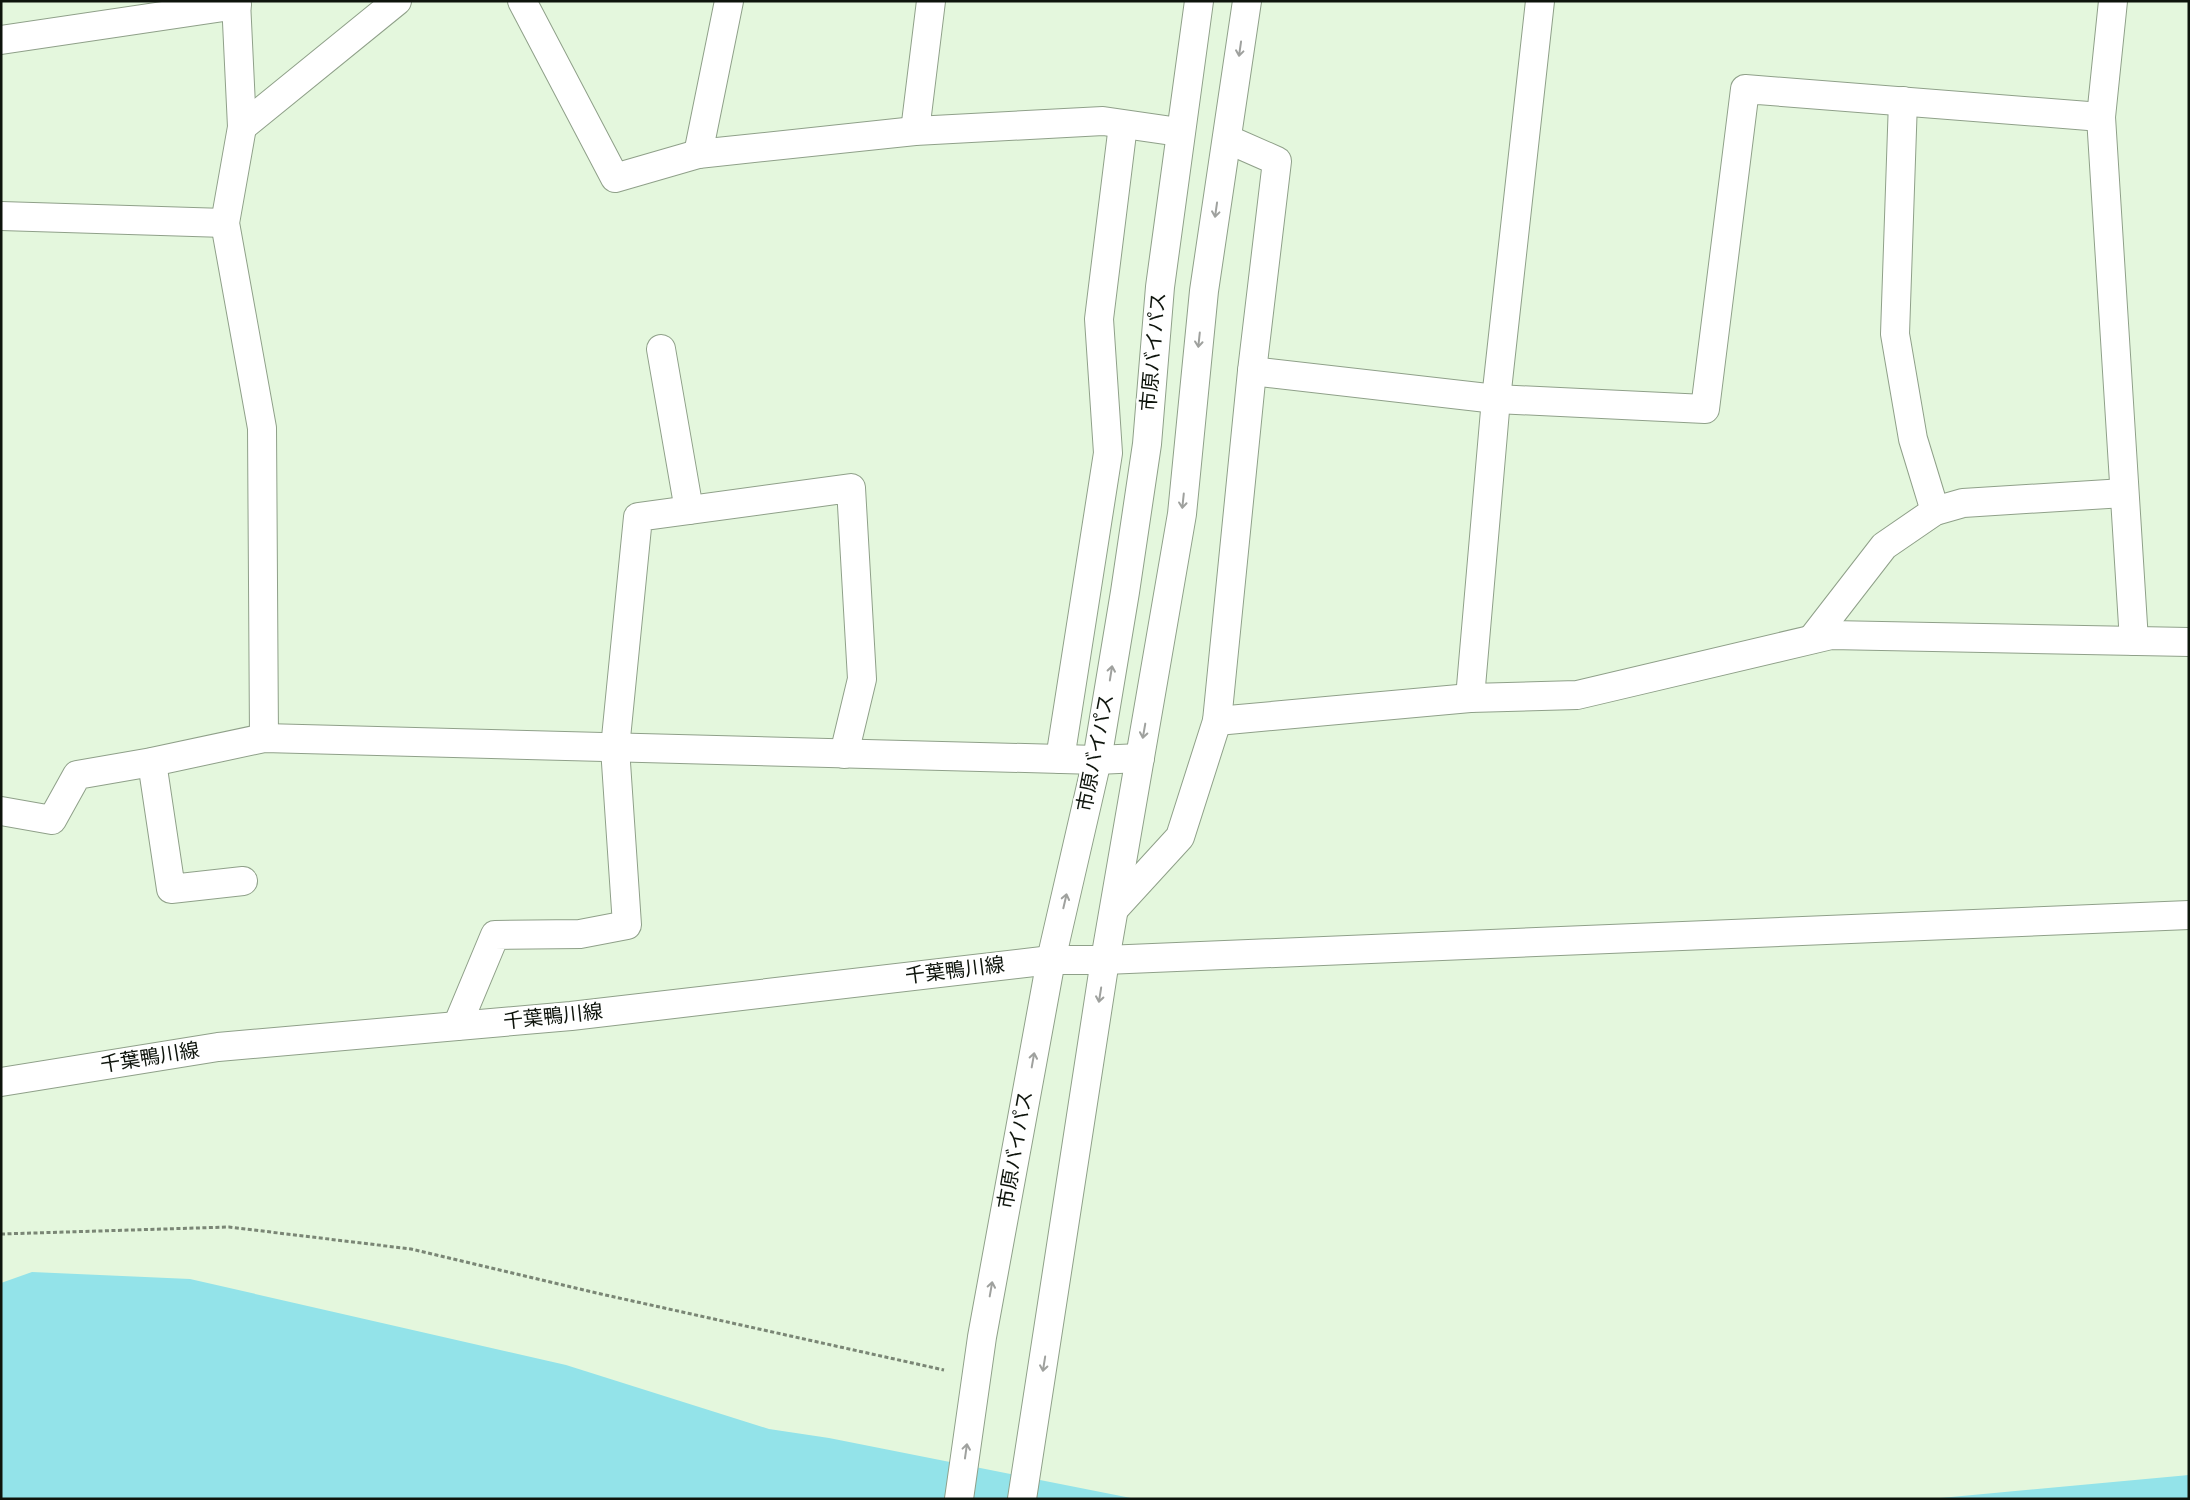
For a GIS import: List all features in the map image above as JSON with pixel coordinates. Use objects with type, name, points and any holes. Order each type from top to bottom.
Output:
[{"type":"main road","points":[[242,127],[398,1]]},
{"type":"main road","points":[[522,1],[616,178],[698,154],[915,132],[1103,121],[1179,132]]},
{"type":"main road","points":[[698,154],[729,1]]},
{"type":"main road","points":[[915,132],[931,1]]},
{"type":"main road","name":"市原バイパス","points":[[959,1499],[982,1337],[1051,960],[1097,760],[1147,444],[1160,287],[1179,132],[1199,1]]},
{"type":"main road","points":[[1022,1499],[1105,960],[1182,514],[1204,291],[1247,1]]},
{"type":"main road","points":[[1470,698],[1496,399],[1540,1]]},
{"type":"main road","points":[[2113,1],[2101,117],[2134,641]]},
{"type":"main road","points":[[1,40],[236,3],[242,127],[225,223],[262,428],[264,738]]},
{"type":"main road","points":[[1252,371],[1496,399],[1705,409],[1745,88],[2101,117]]},
{"type":"main road","points":[[1903,101],[1895,334],[1913,439],[1935,511]]},
{"type":"main road","points":[[1060,759],[1108,453],[1099,320],[1123,125]]},
{"type":"main road","points":[[1115,908],[1180,837],[1217,721],[1252,371],[1277,161],[1227,139]]},
{"type":"main road","points":[[1,216],[225,223]]},
{"type":"main road","points":[[661,349],[689,510]]},
{"type":"main road","points":[[457,1026],[495,935],[580,934],[626,925],[615,748],[638,517],[851,488],[862,679],[844,754]]},
{"type":"main road","points":[[1812,639],[1884,546],[1935,511],[1963,503],[2124,493]]},
{"type":"main road","points":[[1217,721],[1470,698],[1577,695],[1830,635],[2189,642]]},
{"type":"main road","points":[[1,811],[52,820],[77,775],[152,762],[264,738],[1097,760],[1140,758]]},
{"type":"main road","points":[[152,762],[171,889],[243,881]]},
{"type":"main road","name":"千葉鴨川線","points":[[1,1082],[218,1047],[571,1016],[1051,960],[1105,960],[2189,915]]},
{"type":"path","points":[[1,1234],[229,1227],[411,1249],[601,1294],[977,1378]]},
{"type":"water","points":[[32,1272],[190,1279],[566,1365],[769,1429],[829,1438],[1136,1499],[1,1499],[1,1283]]},
{"type":"water","points":[[2189,1475],[2189,1499],[1930,1499]]}]
